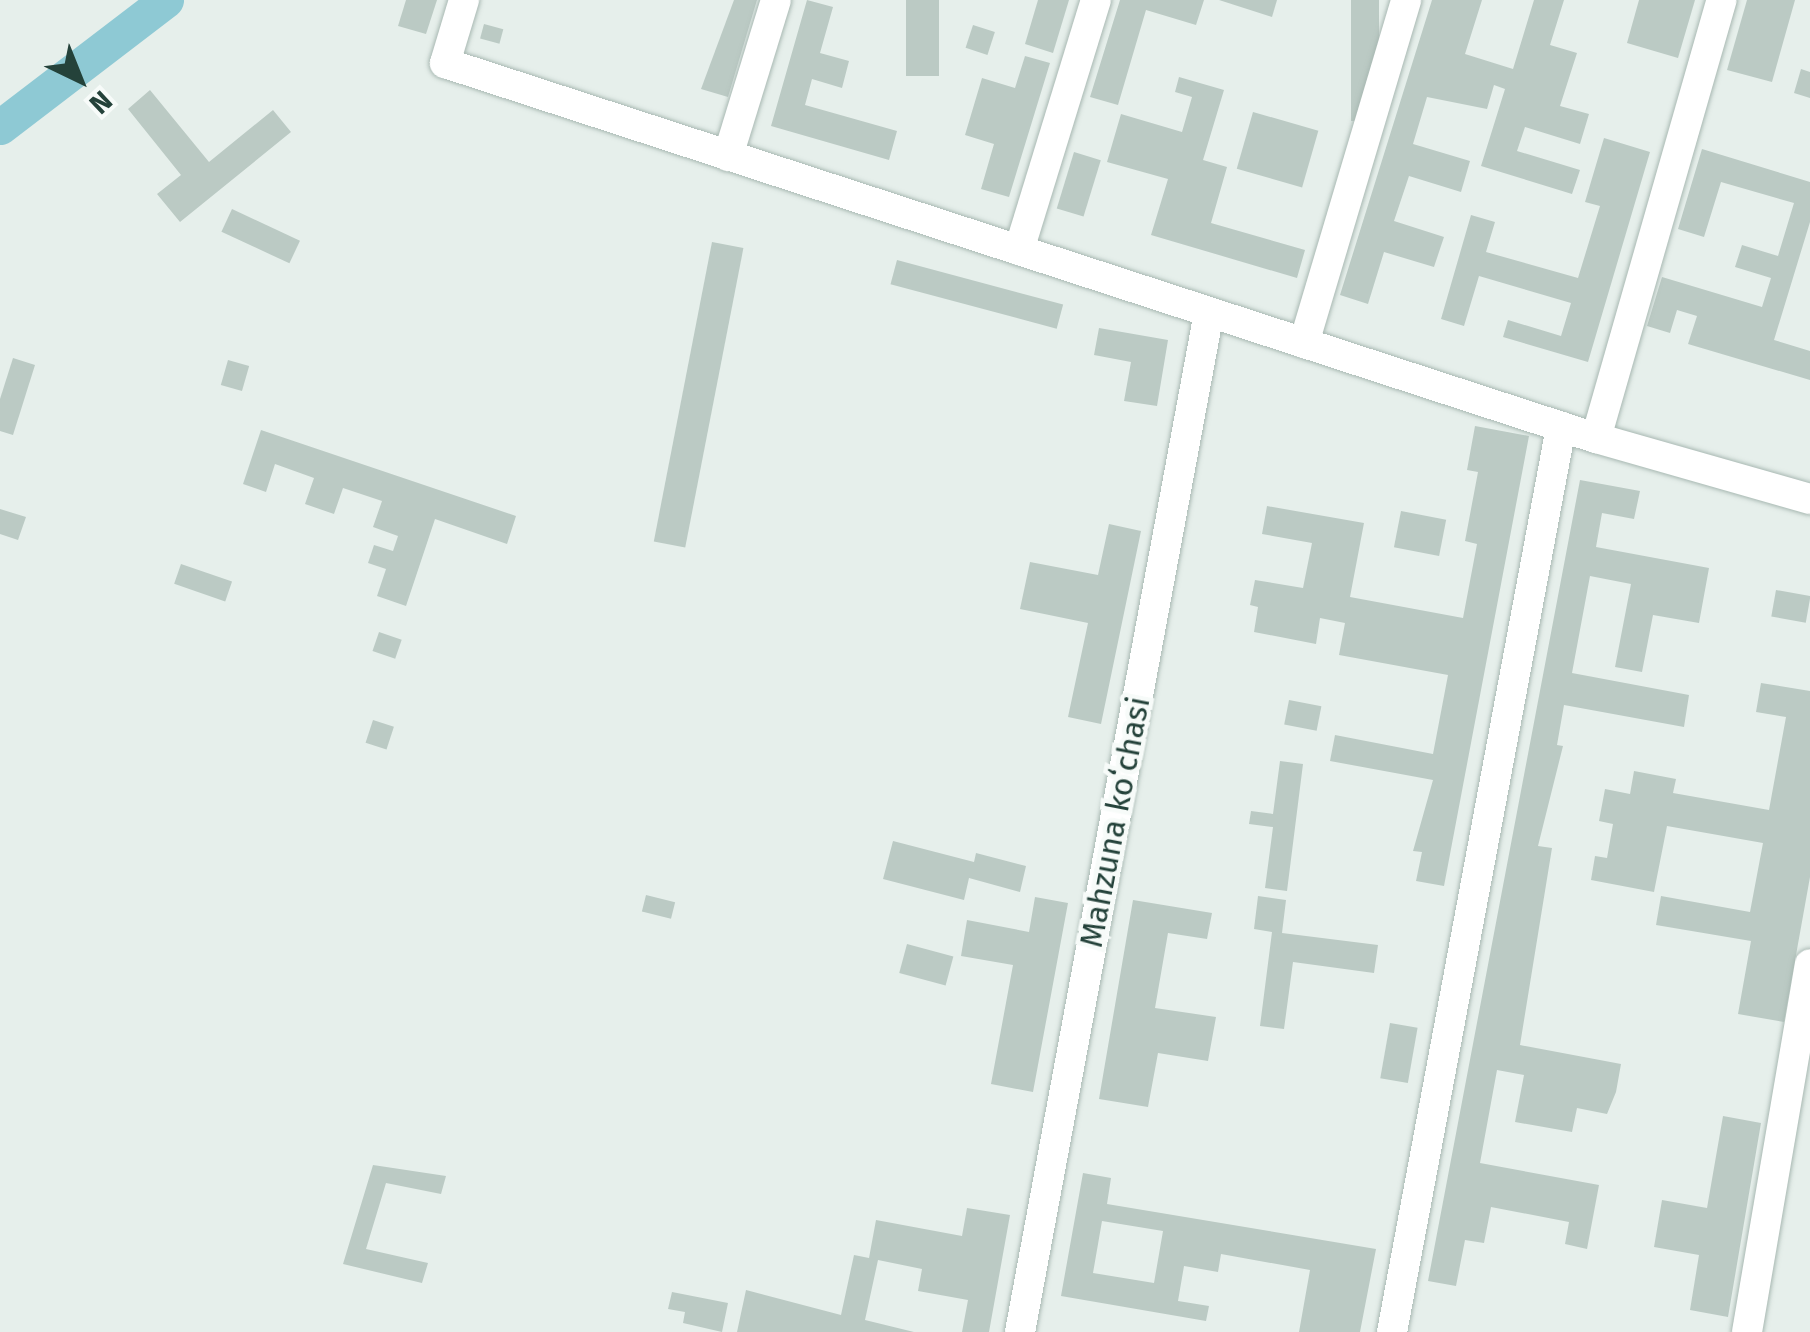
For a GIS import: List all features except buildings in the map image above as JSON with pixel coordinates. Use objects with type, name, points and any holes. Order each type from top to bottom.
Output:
[{"type":"street","points":[[464,0],[445,63],[1561,427],[1810,499]]},
{"type":"street","points":[[728,156],[776,0]]},
{"type":"street","points":[[1018,250],[1096,0]]},
{"type":"street","points":[[1304,343],[1406,0]]},
{"type":"street","points":[[1596,438],[1722,0]]},
{"type":"street","name":"Mahzuna koʻchasi","points":[[1020,1332],[1209,312]]},
{"type":"street","points":[[1392,1332],[1561,427]]},
{"type":"street","points":[[1747,1332],[1810,964]]},
{"type":"waterway","points":[[0,127],[166,0]]}]
